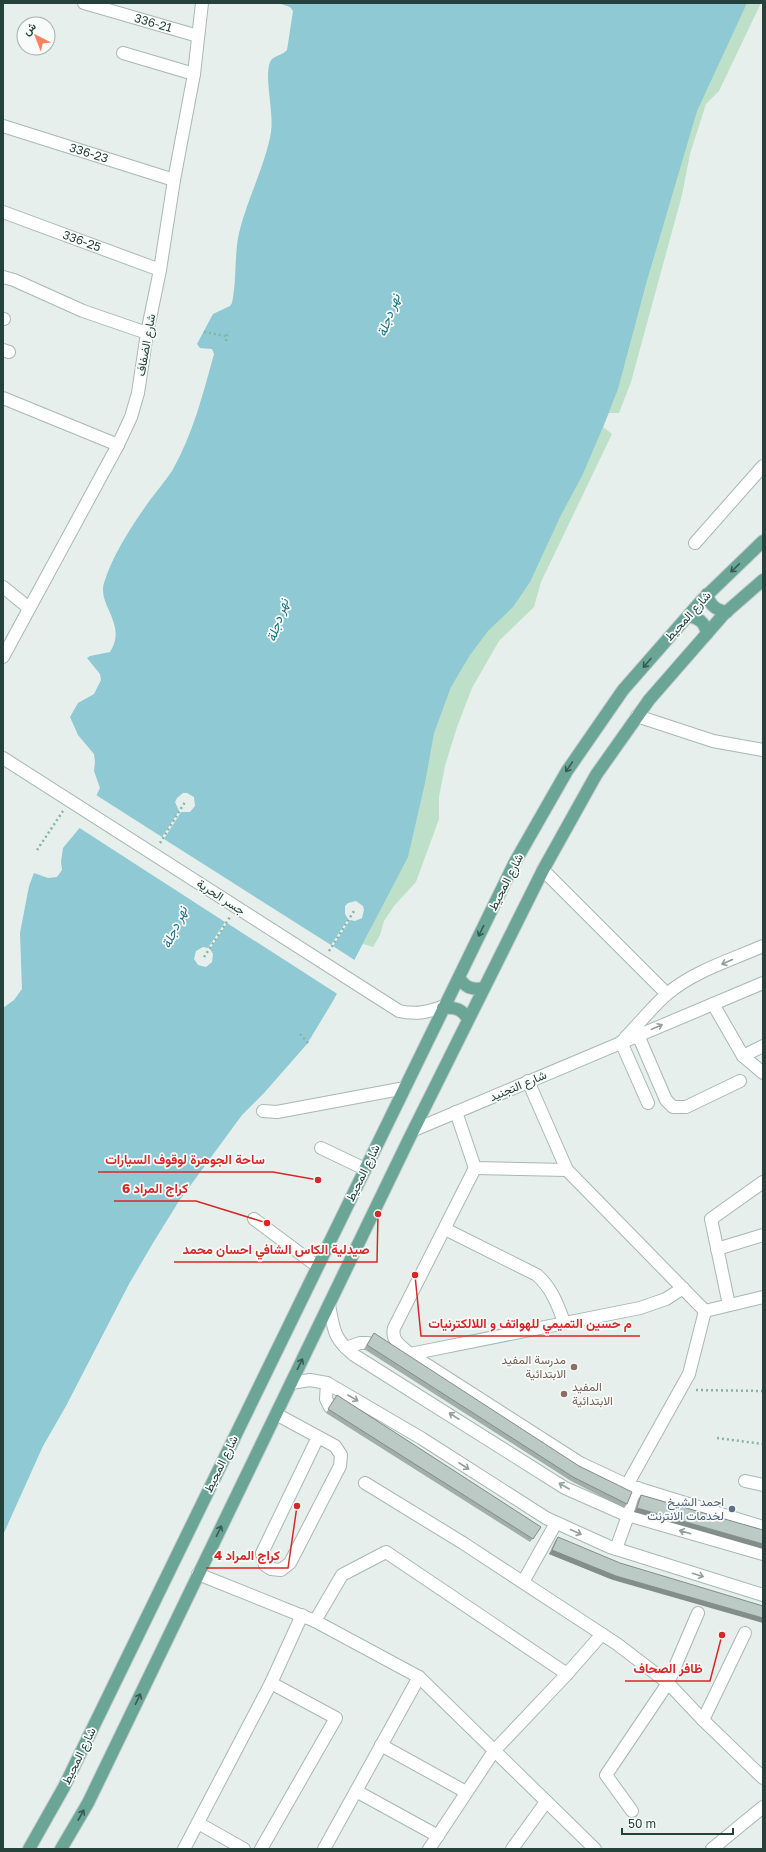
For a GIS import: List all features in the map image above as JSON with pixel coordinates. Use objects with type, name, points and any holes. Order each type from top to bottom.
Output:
[{"type":"main road","name":"شارع المحيط","points":[[29,1849],[64,1787],[515,862],[567,771],[623,690],[707,594],[763,541]]},
{"type":"main road","points":[[61,1849],[88,1803],[414,1130],[543,870],[596,775],[649,700],[727,612],[763,580]]},
{"type":"main road","points":[[707,594],[708,601],[712,606],[719,611],[727,612]]},
{"type":"main road","points":[[688,616],[696,617],[702,622],[707,634]]},
{"type":"main road","points":[[459,977],[462,984],[468,988],[476,990],[484,988]]},
{"type":"main road","points":[[444,1007],[453,1007],[460,1010],[468,1020]]},
{"type":"street","name":"336-21","points":[[84,3],[198,36]]},
{"type":"street","name":"شارع الضفاف","points":[[3,657],[118,445],[131,417],[138,393],[147,333],[160,270],[174,180],[194,74],[202,3]]},
{"type":"street","points":[[123,53],[194,74]]},
{"type":"street","name":"336-23","points":[[3,126],[174,180]]},
{"type":"street","name":"336-25","points":[[3,212],[160,270]]},
{"type":"street","points":[[3,277],[14,280],[83,311],[147,333]]},
{"type":"street","points":[[3,398],[118,445]]},
{"type":"street","points":[[695,543],[763,466]]},
{"type":"street","points":[[3,587],[29,608]]},
{"type":"street","points":[[637,716],[713,741],[763,750]]},
{"type":"street","name":"جسر الحرية","points":[[8,761],[399,1011],[408,1013],[424,1013],[444,1007]]},
{"type":"street","points":[[543,870],[667,994]]},
{"type":"street","name":"شارع التجنيد","points":[[621,1042],[667,994],[697,975],[763,946]]},
{"type":"street","name":"شارع التجنيد","points":[[414,1130],[763,983]]},
{"type":"street","points":[[713,1004],[743,1056],[763,1073]]},
{"type":"street","points":[[638,1035],[666,1100],[673,1108],[686,1108],[740,1081]]},
{"type":"street","points":[[621,1042],[648,1103]]},
{"type":"street","points":[[743,1056],[763,1046]]},
{"type":"street","points":[[528,1082],[567,1170],[705,1311]]},
{"type":"street","points":[[263,1111],[277,1112],[405,1088]]},
{"type":"street","points":[[456,1112],[475,1168],[394,1328],[393,1337],[395,1341],[410,1354],[580,1463],[632,1499],[763,1554]]},
{"type":"street","points":[[321,1148],[365,1169]]},
{"type":"street","points":[[475,1168],[567,1170]]},
{"type":"street","points":[[729,1305],[711,1219],[763,1182]]},
{"type":"street","points":[[254,1219],[318,1266]]},
{"type":"street","points":[[445,1229],[537,1276],[547,1284],[556,1297],[564,1322]]},
{"type":"street","points":[[717,1249],[763,1235]]},
{"type":"street","points":[[410,1354],[640,1308],[666,1299],[683,1288]]},
{"type":"street","points":[[705,1311],[763,1297]]},
{"type":"street","points":[[329,1305],[336,1337],[354,1355],[566,1488],[632,1499],[763,1527]]},
{"type":"street","points":[[616,1549],[632,1499],[680,1390],[689,1374],[705,1311]]},
{"type":"street","points":[[346,1348],[360,1343],[368,1343]]},
{"type":"street","points":[[291,1383],[310,1380],[327,1383],[421,1438],[556,1523],[616,1549],[763,1595]]},
{"type":"street","points":[[327,1383],[326,1399],[330,1406]]},
{"type":"street","points":[[276,1414],[335,1446],[341,1454],[340,1466],[290,1563],[282,1570],[271,1569],[265,1565],[262,1553],[318,1437]]},
{"type":"street","points":[[745,1481],[763,1485]]},
{"type":"street","points":[[365,1484],[523,1582],[602,1634],[668,1683],[703,1720],[763,1778]]},
{"type":"street","points":[[523,1582],[546,1548],[556,1523]]},
{"type":"street","points":[[533,1538],[546,1548]]},
{"type":"street","points":[[315,1621],[342,1575],[386,1552],[567,1674]]},
{"type":"street","points":[[198,1574],[315,1621],[419,1677],[593,1848]]},
{"type":"street","points":[[632,1811],[606,1775],[668,1683],[698,1613]]},
{"type":"street","points":[[184,1849],[271,1683],[302,1615]]},
{"type":"street","points":[[703,1720],[745,1633]]},
{"type":"street","points":[[429,1849],[494,1751],[567,1674],[602,1634]]},
{"type":"street","points":[[324,1849],[419,1677]]},
{"type":"street","points":[[261,1849],[336,1718],[271,1683]]},
{"type":"street","points":[[381,1745],[466,1792]]},
{"type":"street","points":[[356,1791],[438,1836]]},
{"type":"street","points":[[512,1849],[546,1802]]},
{"type":"street","points":[[712,1849],[763,1807]]},
{"type":"street","points":[[198,1823],[244,1849]]},
{"type":"path","points":[[226,341],[228,331]]},
{"type":"path","points":[[204,332],[226,336]]},
{"type":"path","points":[[37,850],[69,800]]},
{"type":"path","points":[[153,854],[185,802]]},
{"type":"path","points":[[204,957],[236,907]]},
{"type":"path","points":[[322,962],[354,911]]},
{"type":"path","points":[[300,1034],[308,1043]]},
{"type":"path","points":[[680,1390],[763,1391]]},
{"type":"path","points":[[717,1438],[763,1444]]},
{"type":"green space","points":[[723,3],[761,3],[719,91],[706,104],[690,154],[682,195],[631,382],[619,413],[609,413],[603,427],[612,434],[541,582],[534,607],[499,641],[472,688],[457,727],[445,766],[439,797],[439,819],[416,882],[394,906],[384,921],[380,935],[373,947],[363,944],[378,914],[408,793]]},
{"type":"water","name":"نهر دجلة","points":[[278,3],[747,3],[697,111],[646,284],[618,389],[582,476],[561,515],[530,582],[513,607],[488,631],[470,655],[451,687],[434,733],[425,783],[408,857],[333,1001],[307,1044],[264,1093],[242,1115],[179,1201],[153,1243],[129,1284],[66,1406],[43,1446],[3,1535],[3,1008],[14,1000],[22,989],[20,933],[29,886],[34,873],[48,878],[57,877],[62,870],[61,862],[63,848],[82,825],[100,788],[94,771],[94,754],[78,735],[70,717],[78,703],[94,694],[101,680],[100,674],[87,658],[110,652],[115,642],[116,633],[114,624],[103,591],[108,572],[130,529],[172,471],[186,443],[197,414],[214,354],[212,349],[200,348],[197,344],[213,314],[230,306],[232,303],[236,250],[239,233],[242,220],[265,158],[271,132],[272,124],[268,85],[268,68],[271,60],[287,50],[293,11],[290,7]]},
{"type":"pier","points":[[183,793],[187,793],[194,797],[195,806],[190,812],[181,812],[164,839],[331,945],[348,919],[345,914],[345,906],[348,903],[356,901],[363,906],[364,910],[362,918],[355,921],[350,920],[333,946],[356,961],[339,995],[227,923],[210,949],[213,954],[212,962],[206,967],[198,965],[194,959],[196,951],[203,947],[208,948],[225,922],[78,827],[83,812],[96,795],[162,837],[179,811],[175,802]]},
{"type":"building","points":[[374,1333],[579,1466],[632,1492],[627,1504],[573,1477],[367,1345]]},
{"type":"building","points":[[337,1395],[541,1527],[533,1539],[328,1409]]},
{"type":"building","points":[[641,1495],[763,1530],[763,1544],[637,1508]]},
{"type":"building","points":[[558,1537],[620,1563],[763,1606],[763,1618],[616,1576],[552,1550]]},
{"type":"place","name":"ساحة الجوهرة لوقوف السيارات","points":[[318,1180]]},
{"type":"place","name":"صيدلية الكاس الشافي احسان محمد","points":[[378,1214]]},
{"type":"place","name":"كراج المراد 6","points":[[267,1223]]},
{"type":"place","name":"م حسين التميمي للهواتف و اللالكترنيات","points":[[415,1275]]},
{"type":"place","name":"مدرسة المفيد الابتدائية","points":[[574,1367]]},
{"type":"place","name":"المفيد الابتدائية","points":[[564,1394]]},
{"type":"place","name":"كراج المراد 4","points":[[297,1506]]},
{"type":"place","name":"احمد الشيخ لخدمات الانترنت","points":[[732,1509]]},
{"type":"place","name":"ظافر الصحاف","points":[[722,1635]]}]
